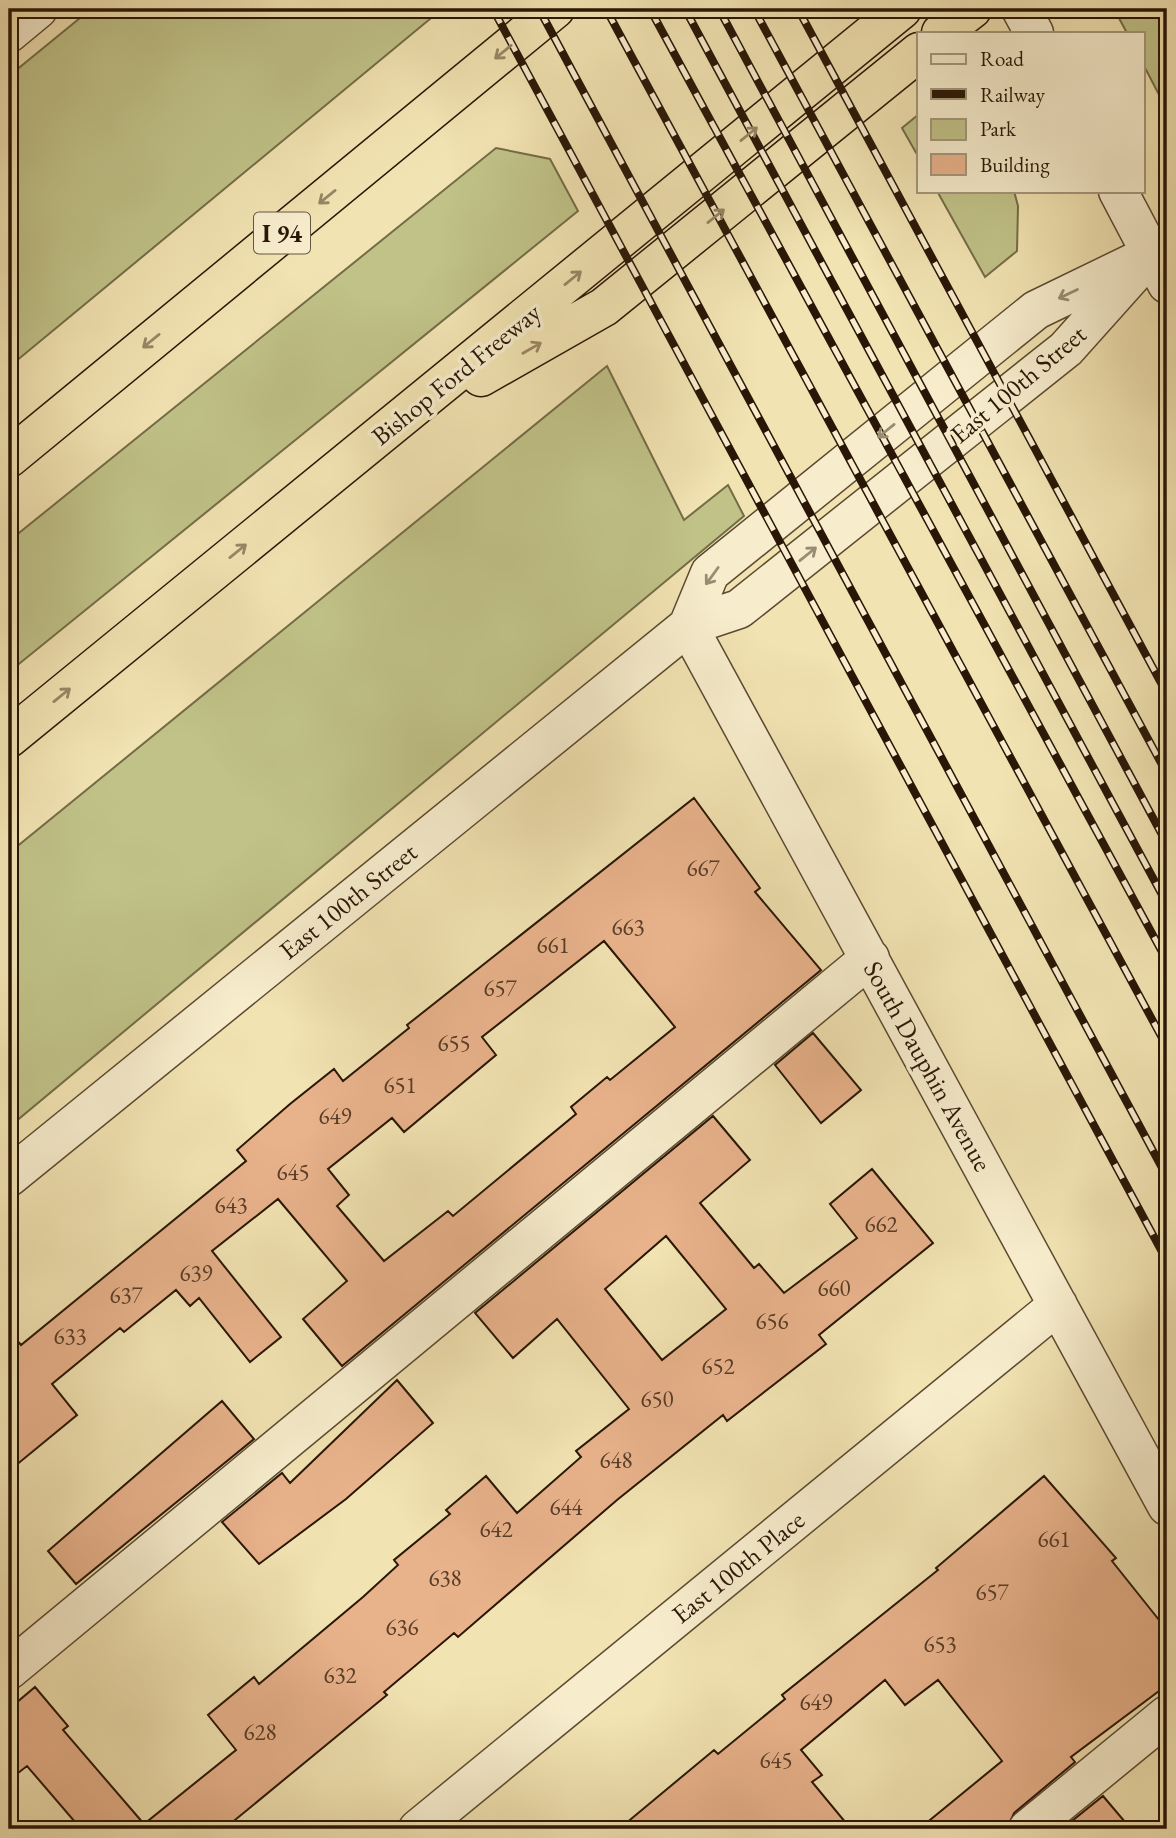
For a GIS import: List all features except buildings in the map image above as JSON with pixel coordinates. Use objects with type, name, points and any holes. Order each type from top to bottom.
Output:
[{"type":"highway","name":"I 94","points":[[9,458],[555,9]]},
{"type":"highway","name":"Bishop Ford Freeway","points":[[9,738],[902,9]]},
{"type":"highway","points":[[942,32],[972,9]]},
{"type":"highway","points":[[388,430],[604,307],[917,54]]},
{"type":"street","points":[[9,33],[38,9]]},
{"type":"street","points":[[1119,192],[1159,269]]},
{"type":"street","name":"East 100th Street","points":[[9,1177],[688,626],[739,610],[1066,349],[1159,269]]},
{"type":"street","name":"South Dauphin Avenue","points":[[688,626],[1167,1506]]},
{"type":"street","points":[[9,1670],[870,958]]},
{"type":"street","name":"East 100th Place","points":[[418,1829],[1058,1305]]},
{"type":"street","points":[[1027,1829],[1167,1715]]},
{"type":"green space","points":[[91,9],[442,9],[9,367],[9,76]]},
{"type":"green space","points":[[1114,9],[1167,9],[1167,110],[1144,66],[1144,32],[1126,32]]},
{"type":"green space","points":[[917,116],[917,154],[902,128]]},
{"type":"green space","points":[[496,148],[550,159],[578,211],[9,672],[9,541]]},
{"type":"green space","points":[[938,192],[1014,192],[1018,206],[1017,251],[985,277]]},
{"type":"green space","points":[[607,366],[684,520],[728,485],[744,516],[9,1127],[9,853]]},
{"type":"railway","points":[[493,9],[1167,1261]]},
{"type":"railway","points":[[539,9],[1167,1177]]},
{"type":"railway","points":[[606,9],[1167,1047]]},
{"type":"railway","points":[[650,9],[1167,961]]},
{"type":"railway","points":[[685,9],[1167,904]]},
{"type":"railway","points":[[719,9],[1167,844]]},
{"type":"railway","points":[[754,9],[1167,774]]},
{"type":"railway","points":[[798,9],[1167,694]]}]
